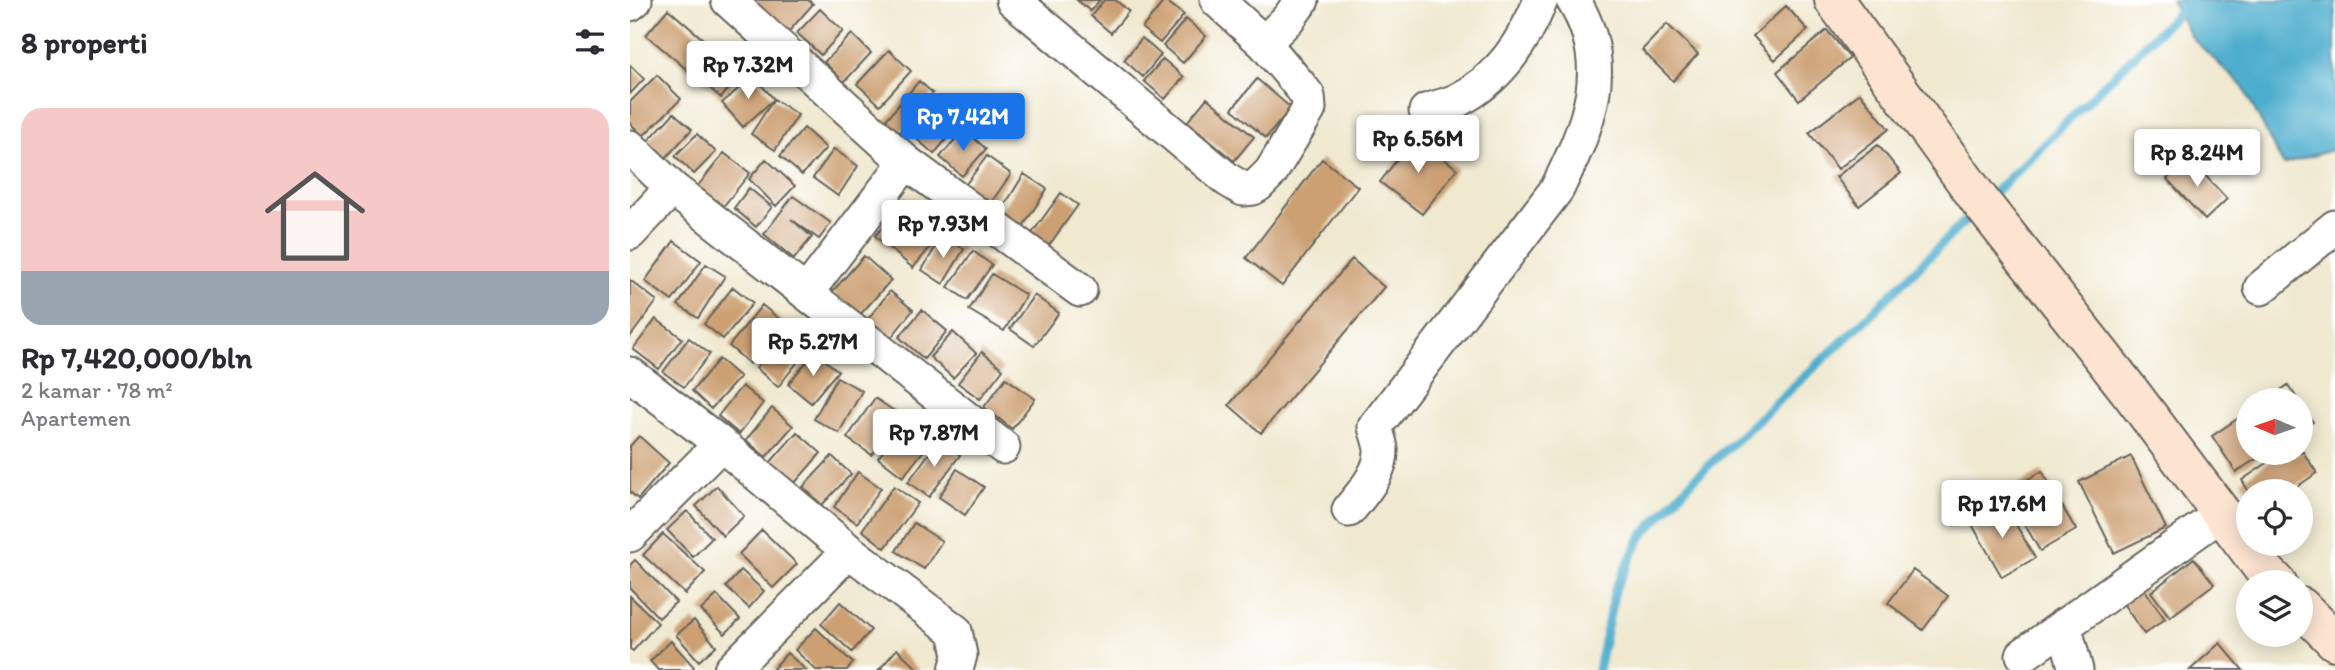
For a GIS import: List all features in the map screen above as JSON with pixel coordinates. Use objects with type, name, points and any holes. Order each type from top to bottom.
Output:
[{"type":"street","points":[[630,4],[635,0]]},
{"type":"street","points":[[729,0],[906,162],[1080,290]]},
{"type":"street","points":[[1013,0],[1228,180],[1243,189],[1253,188],[1271,172],[1298,129],[1309,108],[1308,96],[1264,43],[1217,0]]},
{"type":"street","points":[[1264,43],[1302,0]]},
{"type":"street","points":[[1426,111],[1456,101],[1474,91],[1497,72],[1518,48],[1541,0]]},
{"type":"street","points":[[1349,510],[1372,479],[1380,461],[1380,445],[1375,427],[1550,200],[1577,148],[1591,110],[1595,83],[1590,36],[1581,12],[1573,0]]},
{"type":"street","points":[[1834,0],[2032,270],[2132,393],[2264,570]]},
{"type":"street","points":[[630,147],[673,188],[1003,447]]},
{"type":"street","points":[[806,293],[906,162]]},
{"type":"street","points":[[630,233],[673,188]]},
{"type":"street","points":[[2261,288],[2335,227]]},
{"type":"street","points":[[630,374],[721,444],[849,551],[955,631],[960,655],[956,670]]},
{"type":"street","points":[[630,535],[721,444]]},
{"type":"street","points":[[2023,655],[2221,514]]},
{"type":"street","points":[[731,670],[849,551]]},
{"type":"street","points":[[2313,619],[2335,641]]},
{"type":"street","points":[[2064,625],[2076,670]]},
{"type":"water","points":[[2171,0],[2335,0],[2335,149],[2283,165],[2243,87],[2191,37]]},
{"type":"building","points":[[746,0],[808,0],[813,4],[785,36]]},
{"type":"building","points":[[1077,0],[1100,0],[1090,11]]},
{"type":"building","points":[[1104,0],[1115,0],[1129,11],[1111,33],[1091,16]]},
{"type":"building","points":[[1165,0],[1184,15],[1160,43],[1142,28]]},
{"type":"building","points":[[1786,6],[1808,30],[1775,60],[1753,36]]},
{"type":"building","points":[[668,9],[718,52],[697,78],[646,35]]},
{"type":"building","points":[[820,9],[843,31],[821,55],[797,33]]},
{"type":"building","points":[[1186,19],[1206,36],[1183,63],[1163,46]]},
{"type":"building","points":[[1667,24],[1698,54],[1673,81],[1642,50]]},
{"type":"building","points":[[1827,30],[1850,58],[1799,100],[1777,72]]},
{"type":"building","points":[[852,34],[871,53],[844,82],[824,62]]},
{"type":"building","points":[[1142,38],[1161,55],[1143,77],[1124,60]]},
{"type":"building","points":[[889,50],[911,71],[880,105],[857,84]]},
{"type":"building","points":[[724,57],[742,73],[721,98],[702,81]]},
{"type":"building","points":[[1163,59],[1184,77],[1165,99],[1144,81]]},
{"type":"building","points":[[630,65],[644,79],[630,94]]},
{"type":"building","points":[[657,75],[681,99],[643,136],[630,123],[630,102]]},
{"type":"building","points":[[753,76],[774,99],[743,127],[722,103]]},
{"type":"building","points":[[1257,79],[1291,108],[1266,138],[1232,109]]},
{"type":"building","points":[[919,81],[933,93],[899,134],[885,121]]},
{"type":"building","points":[[1860,93],[1889,129],[1838,169],[1809,133]]},
{"type":"building","points":[[941,98],[965,117],[934,154],[911,134]]},
{"type":"building","points":[[1207,98],[1254,137],[1234,161],[1187,122]]},
{"type":"building","points":[[774,99],[798,115],[775,150],[751,134]]},
{"type":"building","points":[[674,113],[692,129],[664,160],[646,143]]},
{"type":"building","points":[[804,128],[826,148],[802,175],[780,156]]},
{"type":"building","points":[[964,129],[986,149],[962,176],[940,157]]},
{"type":"building","points":[[697,134],[716,152],[694,174],[675,156]]},
{"type":"building","points":[[1415,136],[1457,169],[1422,214],[1380,182]]},
{"type":"building","points":[[1878,145],[1901,173],[1859,206],[1836,177]]},
{"type":"building","points":[[834,149],[858,166],[838,196],[813,178]]},
{"type":"building","points":[[724,153],[750,173],[722,208],[697,187]]},
{"type":"building","points":[[987,156],[1011,174],[988,207],[963,188]]},
{"type":"building","points":[[2189,158],[2227,199],[2205,220],[2167,179]]},
{"type":"building","points":[[766,159],[795,186],[776,206],[749,179]]},
{"type":"building","points":[[1322,159],[1358,187],[1282,286],[1246,258]]},
{"type":"building","points":[[1024,174],[1047,189],[1020,231],[998,216]]},
{"type":"building","points":[[749,188],[772,207],[756,227],[734,208]]},
{"type":"building","points":[[1061,193],[1078,205],[1047,248],[1030,236]]},
{"type":"building","points":[[793,196],[831,223],[819,239],[791,219],[812,237],[794,259],[764,234]]},
{"type":"building","points":[[905,200],[943,232],[913,268],[875,236]]},
{"type":"building","points":[[942,236],[964,249],[943,284],[922,270]]},
{"type":"building","points":[[674,241],[701,261],[672,301],[645,281]]},
{"type":"building","points":[[973,251],[992,265],[967,300],[948,287]]},
{"type":"building","points":[[864,256],[891,280],[859,316],[832,292]]},
{"type":"building","points":[[1352,259],[1384,287],[1261,433],[1229,405]]},
{"type":"building","points":[[706,264],[725,276],[698,318],[678,305]]},
{"type":"building","points":[[992,274],[1026,295],[1004,331],[969,310]]},
{"type":"building","points":[[630,280],[657,301],[630,337]]},
{"type":"building","points":[[733,287],[753,303],[723,339],[704,324]]},
{"type":"building","points":[[890,291],[913,310],[890,339],[867,320]]},
{"type":"building","points":[[1034,295],[1059,313],[1034,346],[1010,329]]},
{"type":"building","points":[[762,305],[784,323],[750,364],[729,346]]},
{"type":"building","points":[[922,310],[947,331],[924,359],[899,337]]},
{"type":"building","points":[[656,319],[682,338],[659,369],[633,349]]},
{"type":"building","points":[[788,327],[811,345],[778,387],[756,368]]},
{"type":"building","points":[[953,332],[976,353],[953,378],[930,357]]},
{"type":"building","points":[[689,338],[710,354],[684,387],[663,372]]},
{"type":"building","points":[[815,352],[838,371],[811,403],[788,384]]},
{"type":"building","points":[[982,352],[1003,369],[980,399],[958,383]]},
{"type":"building","points":[[719,359],[740,377],[711,409],[692,391]]},
{"type":"building","points":[[837,377],[862,391],[839,433],[814,419]]},
{"type":"building","points":[[1006,378],[1035,399],[1012,429],[984,407]]},
{"type":"building","points":[[742,386],[763,403],[739,434],[718,416]]},
{"type":"building","points":[[875,398],[900,415],[872,455],[847,438]]},
{"type":"building","points":[[772,408],[793,426],[766,457],[746,440]]},
{"type":"building","points":[[2236,420],[2236,466],[2245,466],[2236,472],[2212,436]]},
{"type":"building","points":[[906,421],[931,441],[903,477],[878,458]]},
{"type":"building","points":[[797,432],[821,453],[793,485],[769,464]]},
{"type":"building","points":[[639,436],[669,463],[638,499],[630,492],[630,446]]},
{"type":"building","points":[[939,440],[960,455],[929,497],[908,482]]},
{"type":"building","points":[[832,456],[851,474],[822,505],[803,487]]},
{"type":"building","points":[[2131,456],[2166,528],[2114,553],[2079,482]]},
{"type":"building","points":[[2263,466],[2312,466],[2317,473],[2308,479],[2243,479]]},
{"type":"building","points":[[957,469],[984,487],[965,515],[939,497]]},
{"type":"building","points":[[2042,471],[2076,530],[2040,551],[2006,492]]},
{"type":"building","points":[[858,472],[881,488],[857,523],[834,507]]},
{"type":"building","points":[[717,486],[744,516],[723,536],[696,506]]},
{"type":"building","points":[[894,486],[918,503],[885,548],[862,530]]},
{"type":"building","points":[[2003,502],[2035,558],[2002,577],[1970,521]]},
{"type":"building","points":[[687,511],[712,538],[693,557],[667,530]]},
{"type":"building","points":[[914,523],[942,541],[924,569],[896,551]]},
{"type":"building","points":[[762,530],[797,564],[773,588],[739,554]]},
{"type":"building","points":[[663,534],[705,572],[685,594],[643,555]]},
{"type":"building","points":[[2194,558],[2214,584],[2170,617],[2151,592]]},
{"type":"building","points":[[635,560],[676,602],[659,618],[630,588],[630,565]]},
{"type":"building","points":[[741,570],[764,591],[749,608],[726,587]]},
{"type":"building","points":[[1913,570],[1948,596],[1923,630],[1888,603]]},
{"type":"building","points":[[2137,579],[2165,619],[2144,634],[2116,593]]},
{"type":"building","points":[[717,595],[740,619],[725,634],[701,610]]},
{"type":"building","points":[[630,596],[658,623],[633,651],[630,649]]},
{"type":"building","points":[[840,602],[871,630],[852,652],[821,624]]},
{"type":"building","points":[[694,620],[716,646],[699,661],[676,635]]},
{"type":"building","points":[[816,628],[853,663],[847,670],[816,670],[795,650]]},
{"type":"building","points":[[671,641],[694,667],[692,670],[658,670],[650,661]]},
{"type":"building","points":[[2220,643],[2243,670],[2190,670]]},
{"type":"building","points":[[897,649],[919,670],[879,670]]},
{"type":"building","points":[[787,653],[806,670],[772,670]]},
{"type":"waterway","points":[[1990,197],[2191,0]]},
{"type":"waterway","points":[[1598,670],[1615,589],[1641,537],[1694,479],[1860,325],[1977,209]]}]
